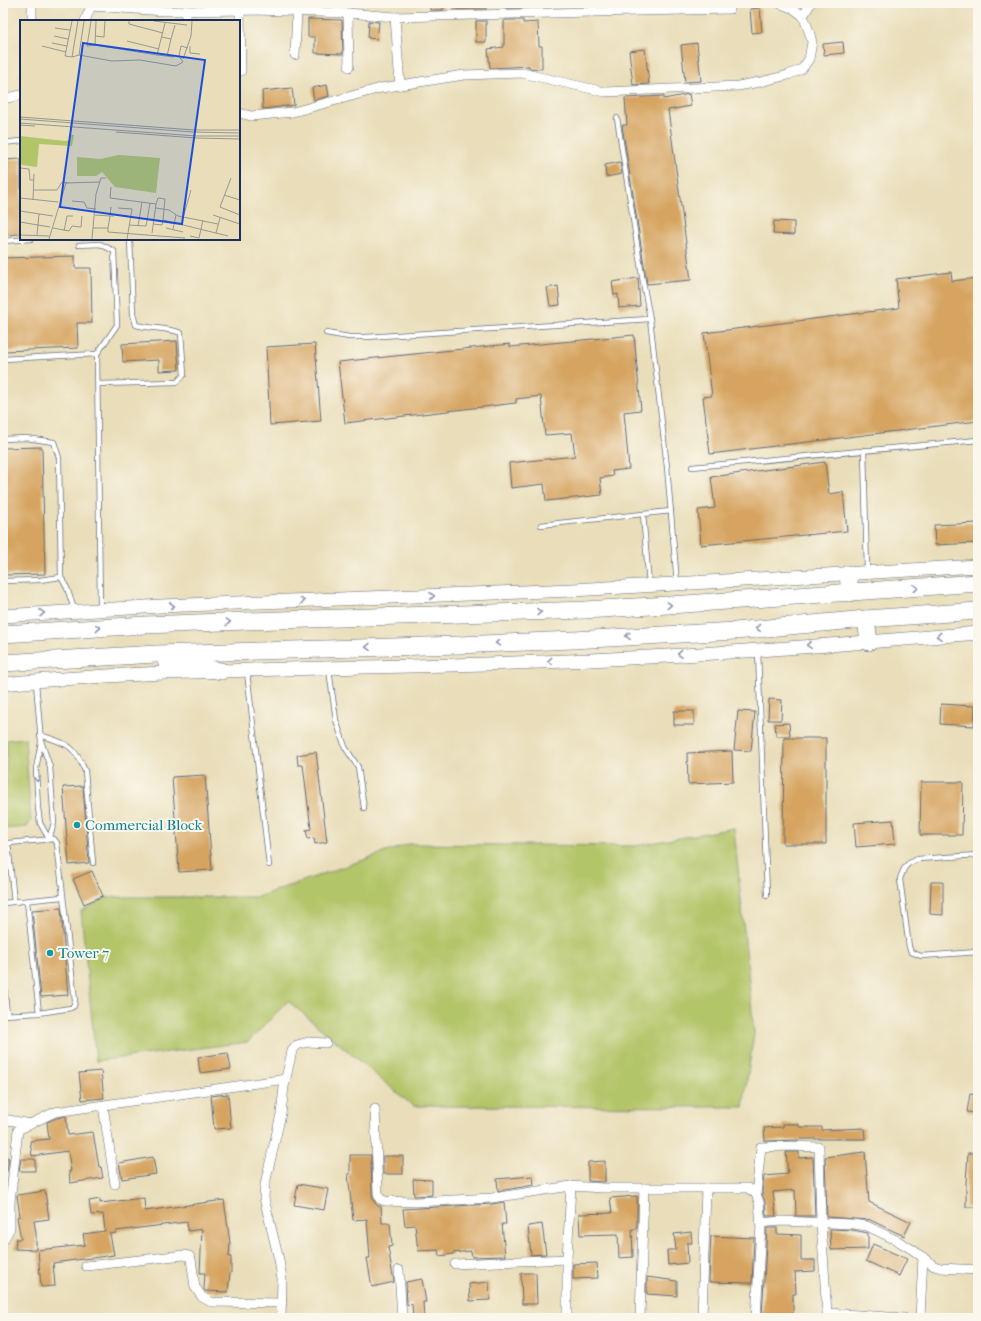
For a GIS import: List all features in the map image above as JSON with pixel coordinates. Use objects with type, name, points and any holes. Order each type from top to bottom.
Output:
[{"type":"highway","points":[[848,574],[850,593]]},
{"type":"highway","points":[[3,634],[239,621],[585,610],[850,593],[978,583]]},
{"type":"highway","points":[[3,663],[120,656],[573,640],[735,630],[978,611]]},
{"type":"highway","points":[[866,619],[869,642]]},
{"type":"highway","points":[[120,656],[164,660],[221,671]]},
{"type":"street","points":[[32,3],[32,20]]},
{"type":"street","points":[[240,113],[250,116],[293,112],[381,88],[464,75],[522,73],[605,92],[738,86],[788,75],[802,69],[809,59],[812,42],[803,16],[778,3]]},
{"type":"street","points":[[803,16],[811,3]]},
{"type":"street","points":[[85,20],[91,5],[165,11],[240,10],[254,6],[297,11],[395,17],[593,8],[678,6],[730,9]]},
{"type":"street","points":[[186,10],[186,20]]},
{"type":"street","points":[[240,10],[241,71]]},
{"type":"street","points":[[295,54],[297,11]]},
{"type":"street","points":[[348,13],[350,67]]},
{"type":"street","points":[[395,17],[400,85]]},
{"type":"street","points":[[3,99],[20,95]]},
{"type":"street","points":[[3,616],[100,609],[488,594],[649,586],[809,575],[978,566]]},
{"type":"street","points":[[3,684],[221,671],[517,663],[629,658],[978,633]]},
{"type":"street","points":[[282,1318],[282,1279],[264,1198],[265,1184],[281,1114],[292,1051],[297,1045],[308,1042],[326,1043]]},
{"type":"street","points":[[3,1241],[10,1228],[10,1202],[18,1130],[55,1112],[286,1079]]},
{"type":"street","points":[[103,1106],[116,1184]]},
{"type":"street","points":[[375,1109],[378,1193],[380,1199],[382,1200],[416,1202],[492,1198],[571,1186],[602,1188],[748,1188],[756,1194]]},
{"type":"street","points":[[3,1119],[31,1124]]},
{"type":"street","points":[[756,1318],[760,1223],[759,1202],[756,1194],[761,1147],[790,1146],[819,1147],[821,1223],[827,1316],[904,1318]]},
{"type":"street","points":[[567,1318],[567,1259],[571,1186]]},
{"type":"street","points":[[640,1318],[644,1188]]},
{"type":"street","points":[[702,1318],[706,1188]]},
{"type":"street","points":[[760,1223],[782,1221],[867,1226],[898,1241],[934,1266],[978,1270]]},
{"type":"street","points":[[86,1266],[176,1256],[189,1256],[191,1259],[195,1287],[202,1297],[211,1302],[282,1303]]},
{"type":"street","points":[[920,1318],[923,1257]]},
{"type":"street","points":[[455,1264],[567,1259]]},
{"type":"street","points":[[400,1270],[402,1318]]},
{"type":"lane","points":[[617,118],[650,318],[671,511],[677,584]]},
{"type":"lane","points":[[3,143],[20,141]]},
{"type":"lane","points":[[3,240],[20,239]]},
{"type":"lane","points":[[98,384],[177,382],[184,375],[181,333],[174,330],[146,328],[136,325],[133,314],[130,240]]},
{"type":"lane","points":[[79,245],[100,244],[114,251],[117,325],[97,354],[100,609]]},
{"type":"lane","points":[[326,333],[349,337],[366,337],[650,318]]},
{"type":"lane","points":[[3,359],[97,354]]},
{"type":"lane","points":[[3,439],[26,438],[54,442],[59,458],[61,577],[67,588],[75,611]]},
{"type":"lane","points":[[692,468],[978,440]]},
{"type":"lane","points":[[864,450],[867,573]]},
{"type":"lane","points":[[541,525],[671,511]]},
{"type":"lane","points":[[643,514],[649,586]]},
{"type":"lane","points":[[3,581],[40,580],[61,577]]},
{"type":"lane","points":[[758,649],[767,895]]},
{"type":"lane","points":[[329,668],[336,720],[345,747],[358,767],[364,808]]},
{"type":"lane","points":[[246,670],[270,865]]},
{"type":"lane","points":[[36,682],[40,735],[50,768],[54,809],[54,823],[49,839]]},
{"type":"lane","points":[[40,735],[69,746],[80,759],[85,771],[93,863]]},
{"type":"lane","points":[[41,741],[36,769],[38,808],[40,823],[49,839]]},
{"type":"lane","points":[[3,975],[5,1014],[39,1013],[71,1008],[74,1006],[75,1001],[57,843],[54,840],[49,839],[5,843],[14,902]]},
{"type":"lane","points":[[978,855],[918,858],[909,862],[903,870],[900,879],[909,947],[911,952],[921,956],[978,952]]},
{"type":"lane","points":[[3,903],[62,897]]},
{"type":"lane","points":[[27,901],[39,1013]]},
{"type":"green space","points":[[25,738],[31,821],[27,827],[3,829],[3,787],[6,785],[7,740]]},
{"type":"green space","points":[[734,828],[754,1033],[743,1107],[413,1106],[288,1001],[248,1042],[96,1061],[81,911],[108,897],[257,897],[409,844],[635,846]]},
{"type":"building","points":[[430,3],[443,3],[443,10],[430,10]]},
{"type":"building","points":[[454,3],[486,3],[486,9],[454,9]]},
{"type":"building","points":[[505,3],[523,3],[523,8],[505,8]]},
{"type":"building","points":[[760,8],[762,32],[752,33],[750,9]]},
{"type":"building","points":[[308,19],[342,20],[343,54],[315,53],[315,37],[308,37]]},
{"type":"building","points":[[504,20],[523,20],[523,23],[538,22],[539,46],[542,46],[542,69],[529,68],[529,66],[490,68],[488,49],[504,47]]},
{"type":"building","points":[[369,21],[379,22],[377,39],[368,38]]},
{"type":"building","points":[[476,21],[486,21],[486,42],[476,42]]},
{"type":"building","points":[[843,42],[844,53],[824,55],[823,44]]},
{"type":"building","points":[[697,43],[701,81],[685,82],[681,45]]},
{"type":"building","points":[[645,49],[649,84],[633,85],[629,51]]},
{"type":"building","points":[[327,85],[329,96],[314,100],[312,88]]},
{"type":"building","points":[[292,88],[294,105],[263,109],[262,91]]},
{"type":"building","points":[[689,94],[691,106],[668,110],[691,280],[647,284],[622,125],[627,125],[625,98],[664,96],[664,99]]},
{"type":"building","points":[[20,159],[20,234],[3,235],[3,160]]},
{"type":"building","points":[[620,162],[622,174],[606,177],[605,165]]},
{"type":"building","points":[[774,221],[794,222],[794,235],[773,234]]},
{"type":"building","points":[[75,256],[75,268],[91,268],[92,323],[77,323],[78,348],[3,351],[3,258]]},
{"type":"building","points":[[951,272],[952,281],[978,278],[978,421],[710,454],[703,397],[712,396],[704,333],[899,308],[896,279]]},
{"type":"building","points":[[638,278],[640,306],[619,308],[618,294],[614,295],[612,282]]},
{"type":"building","points":[[558,286],[560,305],[550,306],[547,288]]},
{"type":"building","points":[[634,335],[641,410],[624,412],[629,469],[612,471],[613,476],[600,478],[602,495],[546,501],[544,484],[511,488],[509,463],[575,456],[572,433],[545,435],[541,396],[516,399],[516,403],[345,423],[338,362],[510,344],[510,347]]},
{"type":"building","points":[[177,341],[179,370],[159,371],[159,360],[123,362],[122,344]]},
{"type":"building","points":[[315,344],[321,421],[270,425],[266,347]]},
{"type":"building","points":[[42,447],[45,574],[3,575],[3,448]]},
{"type":"building","points":[[825,462],[829,494],[843,492],[847,531],[701,545],[698,510],[715,508],[711,477]]},
{"type":"building","points":[[978,523],[978,543],[935,545],[934,525]]},
{"type":"building","points":[[769,699],[782,700],[781,720],[768,720]]},
{"type":"building","points":[[941,704],[975,706],[974,726],[940,724]]},
{"type":"building","points":[[674,711],[694,711],[694,725],[674,725]]},
{"type":"building","points":[[738,711],[755,712],[751,751],[734,750]]},
{"type":"building","points":[[789,723],[790,736],[776,736],[775,724]]},
{"type":"building","points":[[784,738],[826,738],[826,844],[783,844]]},
{"type":"building","points":[[732,751],[733,782],[688,784],[687,753]]},
{"type":"building","points":[[316,752],[327,842],[315,844],[314,838],[308,839],[306,830],[311,829],[303,765],[298,765],[297,755]]},
{"type":"building","points":[[205,775],[212,870],[179,872],[172,777]]},
{"type":"building","points":[[921,782],[963,782],[962,835],[920,835]]},
{"type":"building","name":"Commercial Block","points":[[83,786],[89,863],[69,865],[63,787]]},
{"type":"building","points":[[893,820],[895,844],[856,847],[854,823]]},
{"type":"building","points":[[92,871],[103,896],[84,904],[73,879]]},
{"type":"building","points":[[931,882],[943,882],[943,915],[930,914]]},
{"type":"building","name":"Tower 7","points":[[61,908],[68,995],[41,997],[32,910]]},
{"type":"building","points":[[228,1053],[231,1069],[200,1073],[198,1057]]},
{"type":"building","points":[[101,1071],[104,1098],[82,1100],[79,1073]]},
{"type":"building","points":[[228,1094],[231,1128],[214,1129],[211,1096]]},
{"type":"building","points":[[970,1094],[978,1095],[978,1113],[967,1112]]},
{"type":"building","points":[[66,1116],[68,1135],[93,1132],[99,1167],[101,1167],[103,1178],[70,1183],[69,1171],[71,1171],[68,1151],[32,1156],[30,1141],[49,1139],[47,1122]]},
{"type":"building","points":[[783,1124],[799,1124],[799,1127],[822,1127],[822,1130],[864,1128],[865,1139],[799,1139],[765,1141],[764,1128],[783,1127]]},
{"type":"building","points":[[786,1152],[799,1152],[799,1158],[813,1157],[815,1216],[796,1216],[795,1190],[773,1192],[776,1216],[766,1216],[765,1201],[762,1193],[764,1176],[788,1174]]},
{"type":"building","points":[[865,1152],[869,1202],[911,1222],[904,1236],[868,1219],[827,1217],[825,1157]]},
{"type":"building","points":[[968,1153],[978,1153],[978,1207],[966,1207]]},
{"type":"building","points":[[350,1155],[371,1155],[372,1195],[375,1203],[378,1206],[381,1206],[382,1223],[390,1223],[392,1246],[388,1247],[394,1282],[372,1287],[367,1258],[370,1258],[367,1219],[353,1220],[348,1174],[350,1174]]},
{"type":"building","points":[[383,1156],[403,1156],[403,1174],[383,1174]]},
{"type":"building","points":[[153,1157],[156,1174],[122,1179],[119,1163]]},
{"type":"building","points":[[3,1158],[9,1158],[7,1171],[3,1171]]},
{"type":"building","points":[[21,1159],[35,1159],[35,1171],[19,1171]]},
{"type":"building","points":[[605,1161],[605,1182],[588,1181],[588,1162]]},
{"type":"building","points":[[533,1176],[534,1185],[498,1191],[497,1179]]},
{"type":"building","points":[[413,1179],[432,1180],[432,1195],[414,1196]]},
{"type":"building","points":[[298,1184],[328,1189],[324,1210],[294,1205]]},
{"type":"building","points":[[45,1191],[49,1219],[34,1221],[36,1250],[15,1249],[16,1239],[21,1239],[17,1217],[20,1216],[17,1195]]},
{"type":"building","points":[[637,1196],[637,1229],[632,1229],[633,1257],[619,1258],[618,1234],[580,1235],[579,1214],[612,1213],[610,1198]]},
{"type":"building","points":[[144,1198],[145,1211],[224,1200],[230,1243],[229,1257],[231,1257],[231,1273],[228,1292],[205,1291],[205,1273],[200,1273],[202,1229],[188,1231],[187,1222],[116,1231],[116,1233],[110,1234],[114,1255],[53,1263],[55,1286],[41,1287],[38,1250],[85,1245],[83,1234],[105,1231],[103,1214],[91,1215],[89,1201],[100,1199],[100,1203]]},
{"type":"building","points":[[504,1202],[506,1224],[502,1224],[505,1256],[472,1257],[471,1251],[439,1256],[438,1250],[418,1251],[415,1225],[405,1226],[403,1209]]},
{"type":"building","points":[[542,1224],[546,1254],[531,1255],[528,1226]]},
{"type":"building","points":[[767,1228],[777,1228],[777,1234],[801,1235],[801,1260],[815,1260],[815,1271],[795,1272],[796,1294],[793,1294],[793,1315],[762,1316]]},
{"type":"building","points":[[830,1229],[852,1230],[868,1233],[868,1249],[831,1250]]},
{"type":"building","points":[[691,1232],[692,1243],[687,1243],[688,1263],[668,1265],[667,1250],[676,1250],[674,1234]]},
{"type":"building","points":[[711,1236],[754,1238],[752,1283],[709,1282]]},
{"type":"building","points":[[873,1244],[907,1259],[899,1276],[866,1261]]},
{"type":"building","points":[[597,1263],[598,1278],[573,1279],[573,1264]]},
{"type":"building","points":[[521,1273],[536,1273],[537,1304],[522,1304]]},
{"type":"building","points":[[647,1277],[677,1281],[677,1296],[647,1294]]},
{"type":"building","points":[[422,1279],[426,1302],[423,1302],[424,1318],[413,1318],[412,1304],[407,1305],[406,1282]]},
{"type":"building","points":[[489,1282],[490,1300],[470,1301],[469,1284]]},
{"type":"place","name":"Commercial Block","points":[[77,825]]},
{"type":"place","name":"Tower 7","points":[[50,953]]}]
